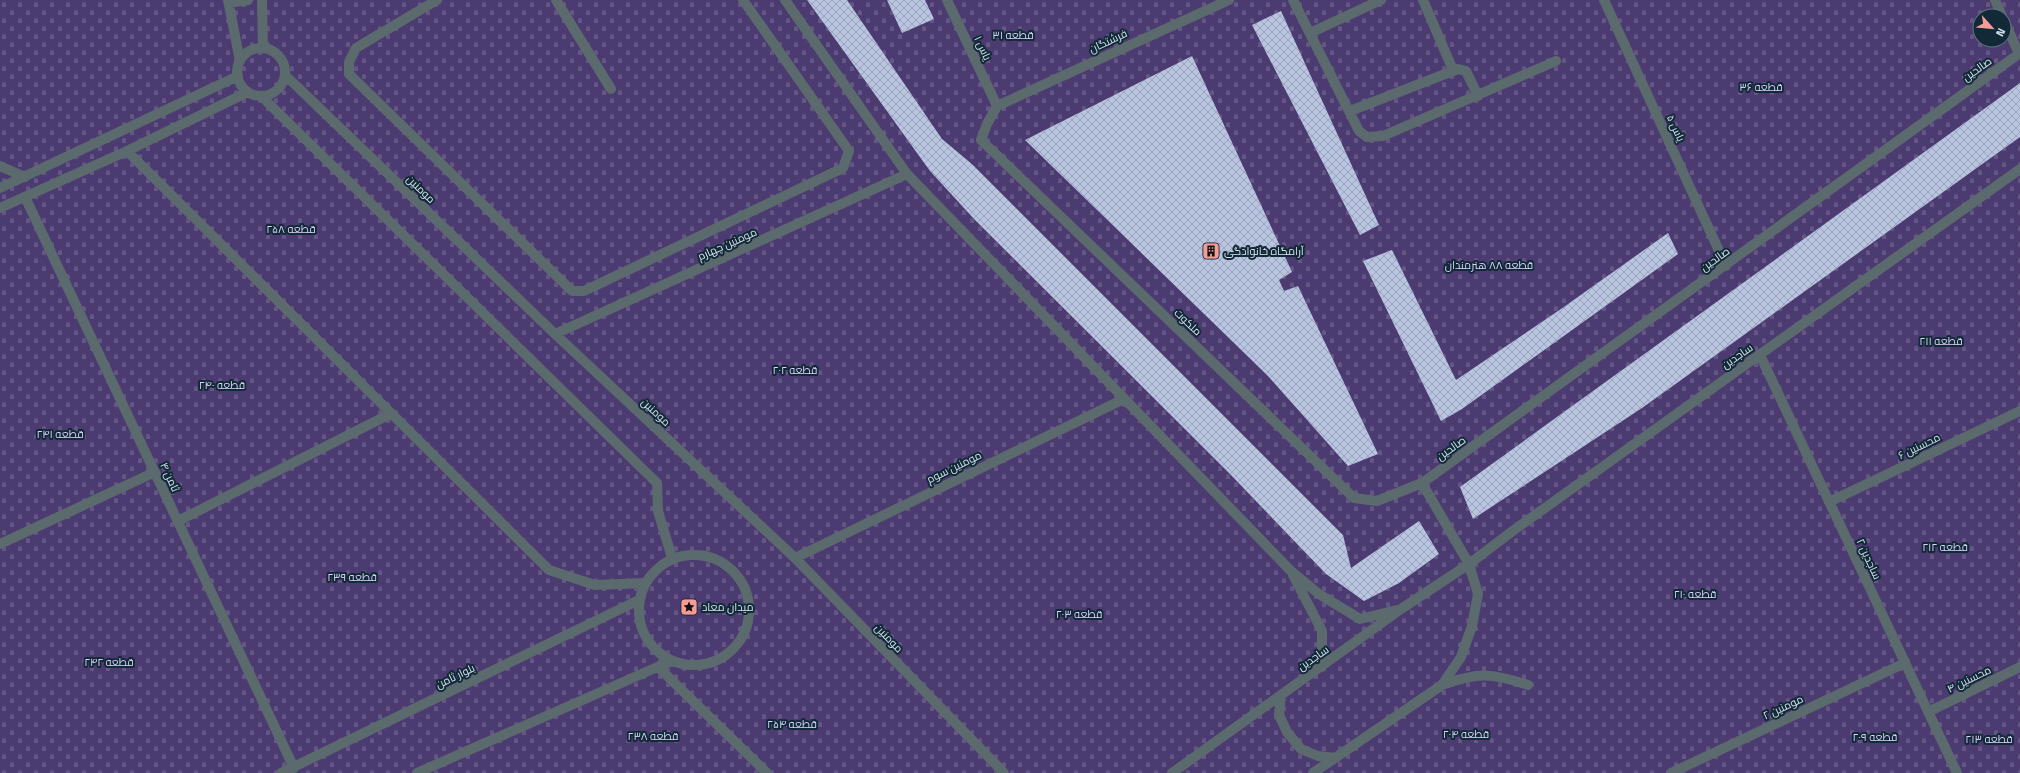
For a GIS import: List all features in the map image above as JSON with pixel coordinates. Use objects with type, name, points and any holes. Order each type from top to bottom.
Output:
[{"type":"street","points":[[248,0],[229,2],[240,61],[238,76],[241,85],[248,92],[261,96],[657,483],[658,511],[672,558]]},
{"type":"street","points":[[262,0],[263,48]]},
{"type":"street","points":[[437,0],[356,48],[349,62],[348,74],[572,291],[584,291],[843,168],[848,151],[743,0]]},
{"type":"street","points":[[556,0],[611,89]]},
{"type":"street","points":[[785,0],[907,174],[1290,570],[1319,594],[1360,618],[1401,609]]},
{"type":"street","name":"یاس ۱","points":[[947,0],[998,106]]},
{"type":"street","name":"فرشتگان","points":[[998,106],[1229,0]]},
{"type":"street","points":[[1293,0],[1363,136],[1377,137],[1478,96],[1556,61]]},
{"type":"street","points":[[1310,33],[1381,0]]},
{"type":"street","points":[[1423,0],[1453,70]]},
{"type":"street","name":"یاس ۵","points":[[1604,0],[1726,266]]},
{"type":"street","points":[[2012,36],[2020,53]]},
{"type":"street","points":[[240,61],[250,51],[263,48],[270,49],[280,57],[285,69],[283,82],[275,92],[261,96]]},
{"type":"street","name":"صالحین","points":[[1422,483],[1726,266],[2020,53]]},
{"type":"street","points":[[1350,111],[1453,70],[1462,69],[1466,71],[1478,96]]},
{"type":"street","name":"مومنین","points":[[285,75],[555,334],[794,558],[1004,773]]},
{"type":"street","points":[[0,188],[238,76]]},
{"type":"street","points":[[0,208],[127,151],[248,92]]},
{"type":"street","name":"ملکوت","points":[[998,106],[987,124],[981,140],[1354,498],[1377,500],[1422,483]]},
{"type":"street","points":[[127,151],[390,414],[549,570],[595,585],[645,583]]},
{"type":"street","points":[[0,166],[26,177]]},
{"type":"street","name":"ساجدین","points":[[1172,773],[1401,609],[1469,564],[1514,530],[2020,169]]},
{"type":"street","name":"مومنین چهارم","points":[[555,334],[907,174]]},
{"type":"street","name":"ثامن ۴","points":[[25,197],[294,768]]},
{"type":"street","name":"ساجدین ۲","points":[[1760,355],[1957,773]]},
{"type":"street","name":"مومنین سوم","points":[[794,558],[1124,398]]},
{"type":"street","name":"محسنین ۶","points":[[1829,502],[2020,411]]},
{"type":"street","points":[[178,521],[390,414]]},
{"type":"street","points":[[0,544],[155,472]]},
{"type":"street","points":[[1422,483],[1469,564],[1478,594],[1472,626],[1461,657],[1442,685]]},
{"type":"street","points":[[690,554],[708,556],[725,563],[738,576],[744,586],[749,610],[746,628],[738,644],[724,657],[707,664],[689,666],[671,661],[656,651],[644,636],[639,618],[639,600],[645,583],[656,568],[672,558],[690,554]]},
{"type":"street","points":[[1290,570],[1322,631],[1322,667]]},
{"type":"street","name":"بلوار ثامن","points":[[281,773],[639,600]]},
{"type":"street","points":[[417,773],[671,661]]},
{"type":"street","name":"مومنین ۲","points":[[1671,773],[1905,663]]},
{"type":"street","points":[[658,667],[767,773]]},
{"type":"street","name":"محسنین ۴","points":[[1928,712],[2020,668]]},
{"type":"street","points":[[1313,773],[1442,685],[1464,677],[1481,675],[1499,676],[1528,685]]},
{"type":"street","points":[[1281,696],[1279,715],[1287,732],[1301,749],[1318,756],[1336,758]]},
{"type":"green space","points":[[0,0],[2020,0],[2020,773],[0,773]]},
{"type":"building","points":[[807,0],[847,0],[942,139],[973,165],[1343,535],[1351,568],[1419,521],[1439,554],[1399,583],[1364,601],[1326,574],[1230,474],[975,220],[930,171]]},
{"type":"building","points":[[887,0],[925,0],[934,19],[902,33]]},
{"type":"building","points":[[1281,11],[1379,225],[1360,235],[1252,25]]},
{"type":"building","name":"آرامگاه خانوادگی","points":[[1192,56],[1292,272],[1279,280],[1284,291],[1298,286],[1378,454],[1348,466],[1267,375],[1025,140]]},
{"type":"building","points":[[2020,83],[2020,137],[1642,408],[1473,519],[1460,487]]},
{"type":"building","points":[[1668,233],[1678,254],[1462,409],[1441,421],[1363,261],[1392,250],[1456,380],[1561,309]]},
{"type":"place","name":"آرامگاه خانوادگی","points":[[1211,251]]},
{"type":"place","name":"میدان معاد","points":[[689,607]]},
{"type":"park label","name":"قطعه ۳۱","points":[[1013,35]]},
{"type":"park label","name":"قطعه ۳۶","points":[[1761,87]]},
{"type":"park label","name":"قطعه ۲۵۸","points":[[291,229]]},
{"type":"park label","name":"قطعه ۸۸ هنرمندان","points":[[1489,265]]},
{"type":"park label","name":"قطعه ۲۱۱","points":[[1941,341]]},
{"type":"park label","name":"قطعه ۲۰۲","points":[[795,370]]},
{"type":"park label","name":"قطعه ۲۴۰","points":[[222,385]]},
{"type":"park label","name":"قطعه ۲۴۱","points":[[60,434]]},
{"type":"park label","name":"قطعه ۲۱۲","points":[[1945,547]]},
{"type":"park label","name":"قطعه ۲۳۹","points":[[352,577]]},
{"type":"park label","name":"قطعه ۲۱۰","points":[[1695,594]]},
{"type":"park label","name":"قطعه ۲۰۳","points":[[1079,614]]},
{"type":"park label","name":"قطعه ۲۴۲","points":[[109,662]]},
{"type":"park label","name":"قطعه ۲۵۴","points":[[792,724]]},
{"type":"park label","name":"قطعه ۲۰۴","points":[[1466,734]]},
{"type":"park label","name":"قطعه ۲۳۸","points":[[653,736]]},
{"type":"park label","name":"قطعه ۲۰۹","points":[[1875,737]]},
{"type":"park label","name":"قطعه ۲۱۳","points":[[1989,739]]}]
